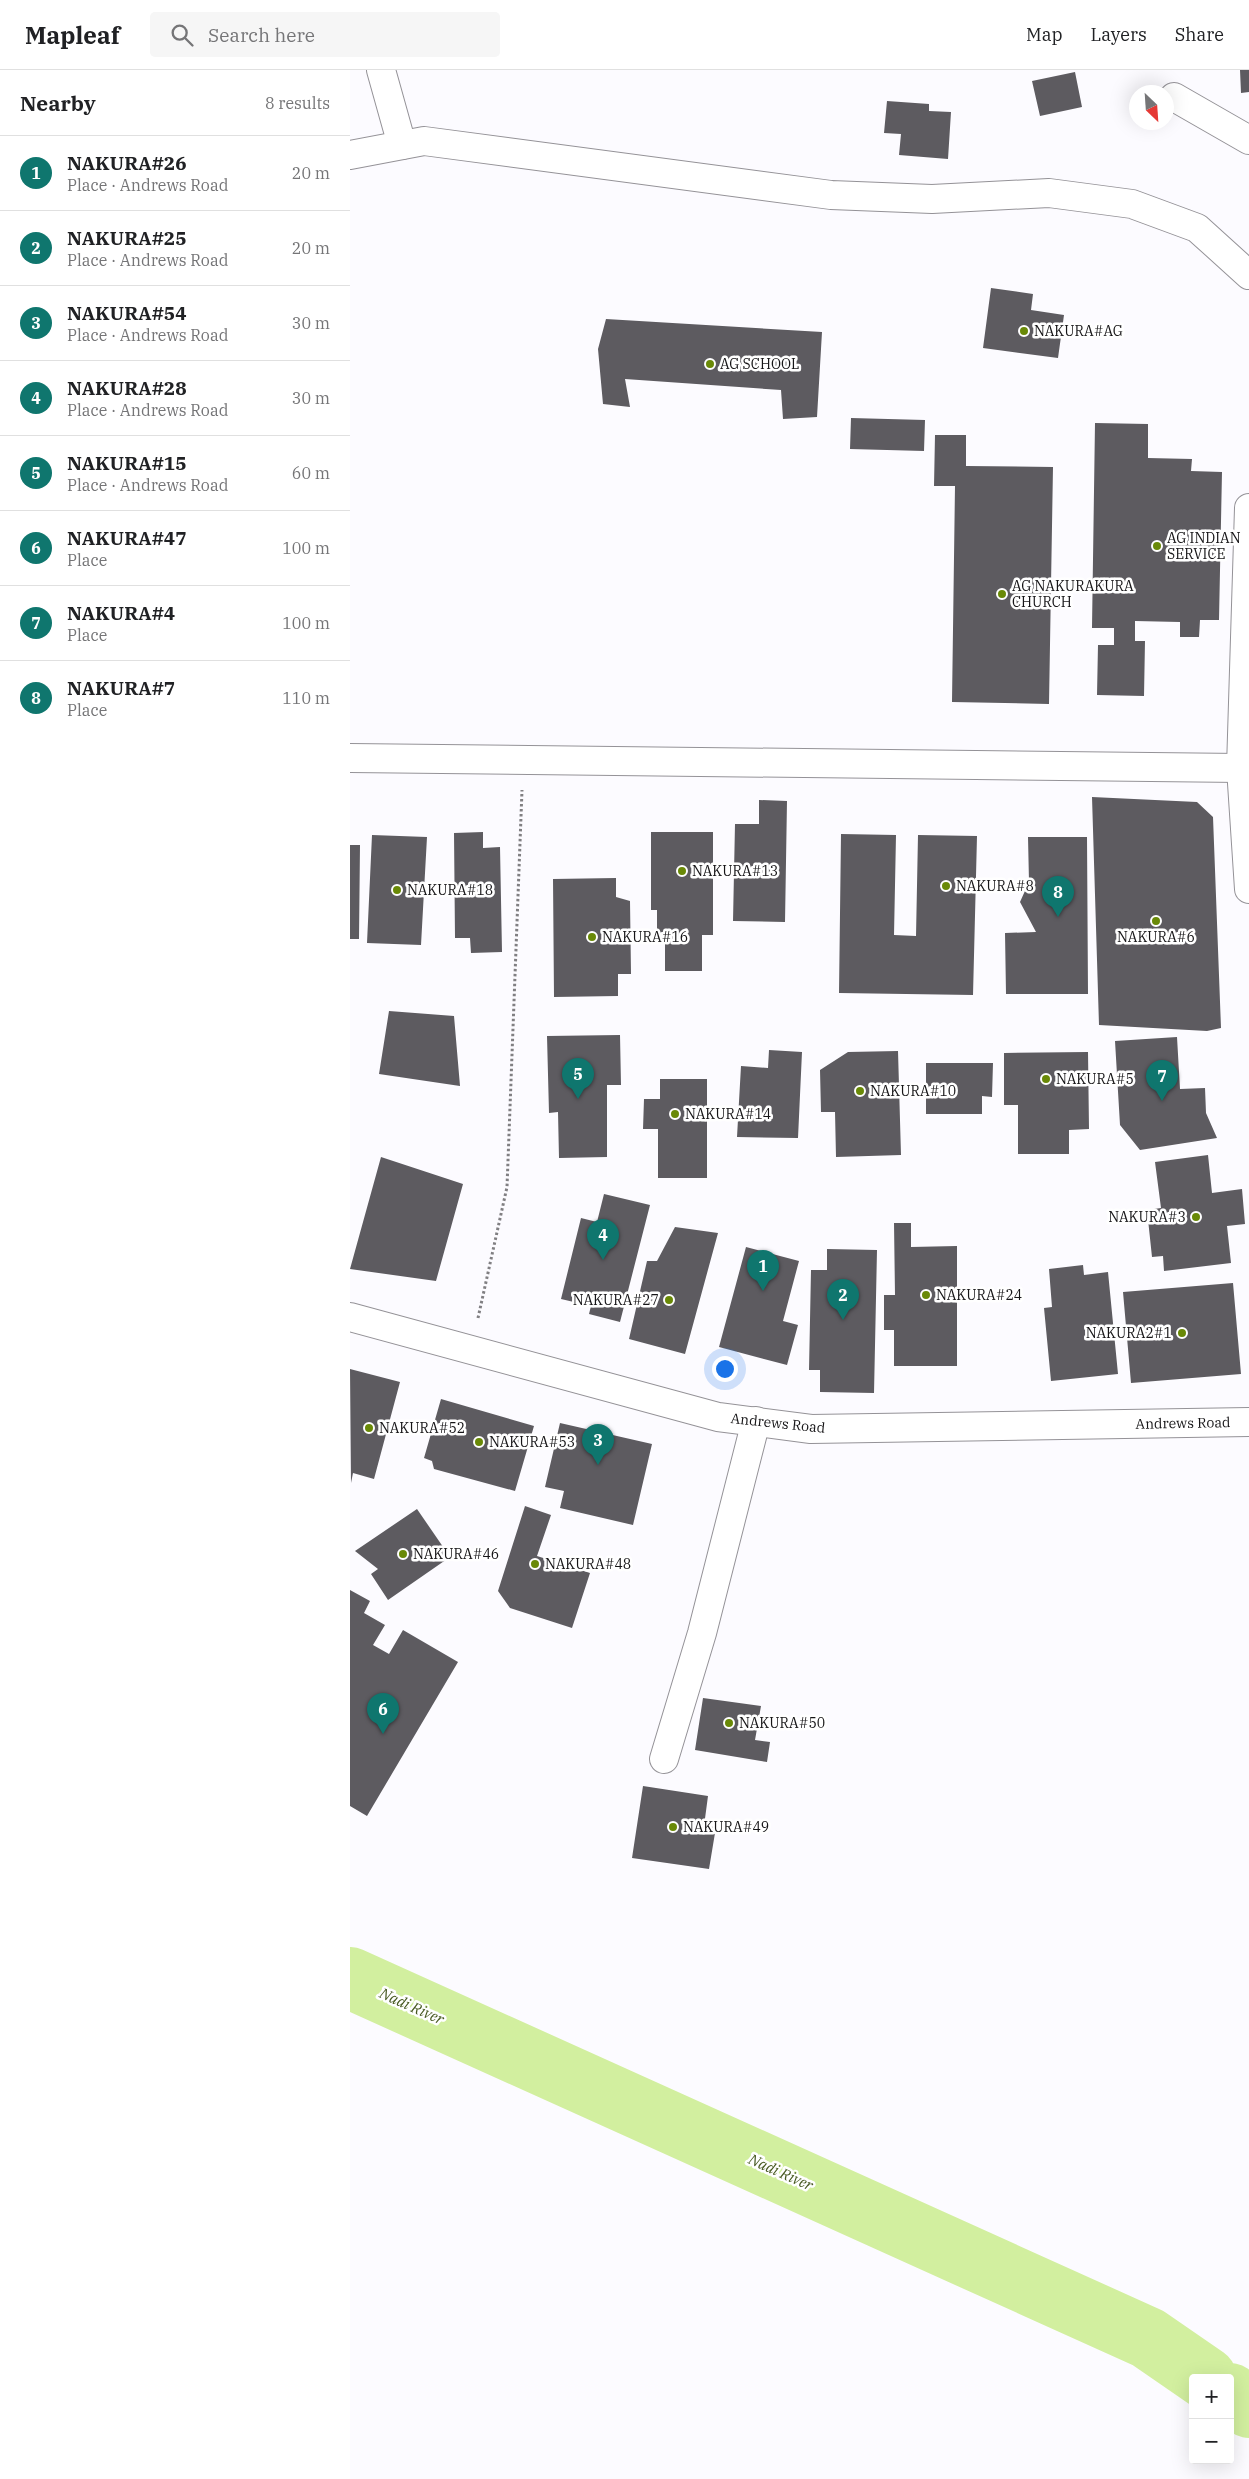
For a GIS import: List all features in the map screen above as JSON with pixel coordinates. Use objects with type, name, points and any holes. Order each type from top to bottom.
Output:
[{"type":"main road","points":[[382,70],[402,145]]},
{"type":"main road","points":[[1174,97],[1249,140]]},
{"type":"main road","points":[[350,155],[424,141],[831,195],[932,199],[1049,193],[1132,204],[1197,228],[1249,275]]},
{"type":"main road","points":[[1249,508],[1241,768],[1249,889]]},
{"type":"main road","points":[[350,758],[1241,768]]},
{"type":"main road","name":"Andrews Road","points":[[350,1317],[718,1417],[811,1429],[1249,1422]]},
{"type":"main road","points":[[664,1759],[702,1633],[756,1422]]},
{"type":"path","points":[[471,1350],[507,1187],[523,760]]},
{"type":"building","points":[[1240,70],[1249,70],[1249,92],[1241,93]]},
{"type":"building","points":[[1075,72],[1082,107],[1040,116],[1032,81]]},
{"type":"building","points":[[887,101],[929,104],[929,111],[951,112],[948,159],[899,155],[901,134],[884,133]]},
{"type":"building","name":"NAKURA#AG","points":[[991,288],[1033,294],[1031,310],[1064,315],[1058,358],[983,348]]},
{"type":"building","name":"AG SCHOOL","points":[[606,319],[822,332],[817,417],[783,419],[781,390],[625,379],[630,407],[603,404],[598,349]]},
{"type":"building","points":[[851,418],[925,420],[924,451],[850,449]]},
{"type":"building","name":"AG INDIAN SERVICE","points":[[1095,423],[1148,424],[1148,458],[1192,459],[1191,471],[1222,472],[1219,620],[1200,620],[1199,637],[1180,637],[1180,622],[1135,621],[1135,641],[1145,641],[1144,696],[1097,695],[1098,645],[1114,645],[1114,628],[1092,628]]},
{"type":"building","name":"AG NAKURAKURA CHURCH","points":[[935,435],[966,435],[966,466],[1053,467],[1049,704],[952,702],[955,486],[934,486]]},
{"type":"building","name":"NAKURA#6","points":[[1092,797],[1197,802],[1213,817],[1221,1028],[1207,1031],[1099,1025]]},
{"type":"building","points":[[759,800],[787,801],[785,922],[733,921],[735,824],[759,824]]},
{"type":"building","points":[[483,832],[483,848],[500,847],[502,952],[471,953],[470,938],[455,938],[454,833]]},
{"type":"building","name":"NAKURA#13","points":[[651,832],[713,832],[713,935],[702,935],[702,971],[665,971],[665,932],[657,933],[657,910],[651,910]]},
{"type":"building","name":"NAKURA#8","points":[[841,834],[896,835],[894,935],[916,936],[918,835],[977,836],[973,995],[839,993]]},
{"type":"building","name":"NAKURA#18","points":[[372,835],[427,837],[421,945],[367,943]]},
{"type":"building","points":[[1028,837],[1087,837],[1088,994],[1006,994],[1005,933],[1036,932],[1020,902],[1029,882]]},
{"type":"building","points":[[350,845],[360,845],[359,939],[350,939]]},
{"type":"building","name":"NAKURA#16","points":[[616,878],[616,897],[630,901],[631,974],[618,974],[618,996],[554,997],[553,879]]},
{"type":"building","points":[[389,1011],[454,1016],[460,1086],[379,1074]]},
{"type":"building","points":[[620,1035],[621,1085],[607,1085],[607,1157],[559,1158],[558,1112],[549,1113],[547,1036]]},
{"type":"building","points":[[1177,1037],[1180,1089],[1205,1088],[1206,1113],[1217,1138],[1140,1150],[1120,1125],[1115,1041]]},
{"type":"building","points":[[769,1050],[802,1052],[798,1138],[737,1137],[741,1066],[768,1068]]},
{"type":"building","name":"NAKURA#10","points":[[898,1051],[901,1155],[836,1157],[835,1112],[821,1112],[820,1070],[848,1052]]},
{"type":"building","name":"NAKURA#5","points":[[1088,1052],[1089,1129],[1069,1130],[1069,1154],[1018,1154],[1018,1105],[1004,1105],[1004,1053]]},
{"type":"building","points":[[926,1063],[993,1063],[992,1097],[982,1096],[982,1114],[926,1114]]},
{"type":"building","name":"NAKURA#14","points":[[660,1079],[707,1079],[707,1178],[658,1178],[658,1129],[643,1129],[644,1099],[660,1099]]},
{"type":"building","name":"NAKURA#3","points":[[1208,1155],[1212,1193],[1242,1189],[1245,1224],[1227,1226],[1231,1263],[1164,1271],[1163,1256],[1152,1257],[1147,1210],[1161,1208],[1155,1162]]},
{"type":"building","points":[[381,1157],[463,1184],[436,1281],[350,1269]]},
{"type":"building","points":[[604,1194],[650,1205],[620,1322],[589,1314],[591,1306],[561,1299],[581,1218],[597,1222]]},
{"type":"building","name":"NAKURA#24","points":[[894,1223],[911,1223],[911,1247],[957,1246],[957,1366],[894,1366],[894,1330],[884,1330],[884,1295],[895,1295]]},
{"type":"building","name":"NAKURA#27","points":[[675,1227],[718,1233],[685,1354],[629,1339],[647,1261],[657,1261]]},
{"type":"building","points":[[746,1247],[799,1261],[783,1321],[798,1325],[787,1365],[719,1347]]},
{"type":"building","points":[[827,1249],[877,1250],[874,1393],[820,1392],[820,1370],[809,1370],[811,1270],[827,1270]]},
{"type":"building","points":[[1083,1265],[1084,1275],[1108,1272],[1118,1374],[1051,1381],[1044,1308],[1052,1307],[1049,1269]]},
{"type":"building","name":"NAKURA2#1","points":[[1233,1283],[1241,1374],[1131,1383],[1123,1292]]},
{"type":"building","name":"NAKURA#52","points":[[350,1369],[400,1382],[374,1479],[353,1473],[351,1483]]},
{"type":"building","name":"NAKURA#53","points":[[441,1399],[534,1426],[515,1491],[434,1469],[432,1461],[424,1458]]},
{"type":"building","points":[[560,1423],[652,1444],[633,1525],[560,1508],[564,1491],[545,1487]]},
{"type":"building","name":"NAKURA#48","points":[[525,1506],[551,1515],[537,1556],[590,1573],[572,1628],[510,1608],[498,1591]]},
{"type":"building","name":"NAKURA#46","points":[[417,1509],[450,1557],[388,1600],[371,1574],[378,1569],[355,1551]]},
{"type":"building","points":[[350,1590],[370,1601],[364,1613],[385,1625],[373,1645],[389,1654],[403,1630],[458,1662],[367,1816],[350,1806]]},
{"type":"building","name":"NAKURA#50","points":[[703,1698],[761,1706],[755,1740],[770,1742],[767,1762],[695,1750]]},
{"type":"building","name":"NAKURA#49","points":[[643,1786],[708,1796],[704,1826],[716,1827],[709,1869],[632,1858]]},
{"type":"waterway","name":"Nadi River","points":[[350,1978],[1148,2338],[1200,2374]]},
{"type":"waterway","name":"Nadi River","points":[[1234,2397],[1249,2407]]},
{"type":"place","name":"NAKURA#AG","points":[[1024,331]]},
{"type":"place","name":"AG SCHOOL","points":[[710,364]]},
{"type":"place","name":"AG INDIAN SERVICE","points":[[1157,546]]},
{"type":"place","name":"AG NAKURAKURA CHURCH","points":[[1002,594]]},
{"type":"place","name":"NAKURA#13","points":[[682,871]]},
{"type":"place","name":"NAKURA#8","points":[[946,886]]},
{"type":"place","name":"NAKURA#18","points":[[397,890]]},
{"type":"place","name":"NAKURA#7","points":[[1058,917]]},
{"type":"place","name":"NAKURA#6","points":[[1156,921]]},
{"type":"place","name":"NAKURA#16","points":[[592,937]]},
{"type":"place","name":"NAKURA#5","points":[[1046,1079]]},
{"type":"place","name":"NAKURA#10","points":[[860,1091]]},
{"type":"place","name":"NAKURA#15","points":[[578,1099]]},
{"type":"place","name":"NAKURA#4","points":[[1162,1101]]},
{"type":"place","name":"NAKURA#14","points":[[675,1114]]},
{"type":"place","name":"NAKURA#3","points":[[1196,1217]]},
{"type":"place","name":"NAKURA#28","points":[[603,1260]]},
{"type":"place","name":"NAKURA#26","points":[[763,1291]]},
{"type":"place","name":"NAKURA#24","points":[[926,1295]]},
{"type":"place","name":"NAKURA#27","points":[[669,1300]]},
{"type":"place","name":"NAKURA#25","points":[[843,1320]]},
{"type":"place","name":"NAKURA2#1","points":[[1182,1333]]},
{"type":"place","name":"NAKURA#52","points":[[369,1428]]},
{"type":"place","name":"NAKURA#53","points":[[479,1442]]},
{"type":"place","name":"NAKURA#54","points":[[598,1465]]},
{"type":"place","name":"NAKURA#46","points":[[403,1554]]},
{"type":"place","name":"NAKURA#48","points":[[535,1564]]},
{"type":"place","name":"NAKURA#50","points":[[729,1723]]},
{"type":"place","name":"NAKURA#47","points":[[383,1734]]},
{"type":"place","name":"NAKURA#49","points":[[673,1827]]}]
